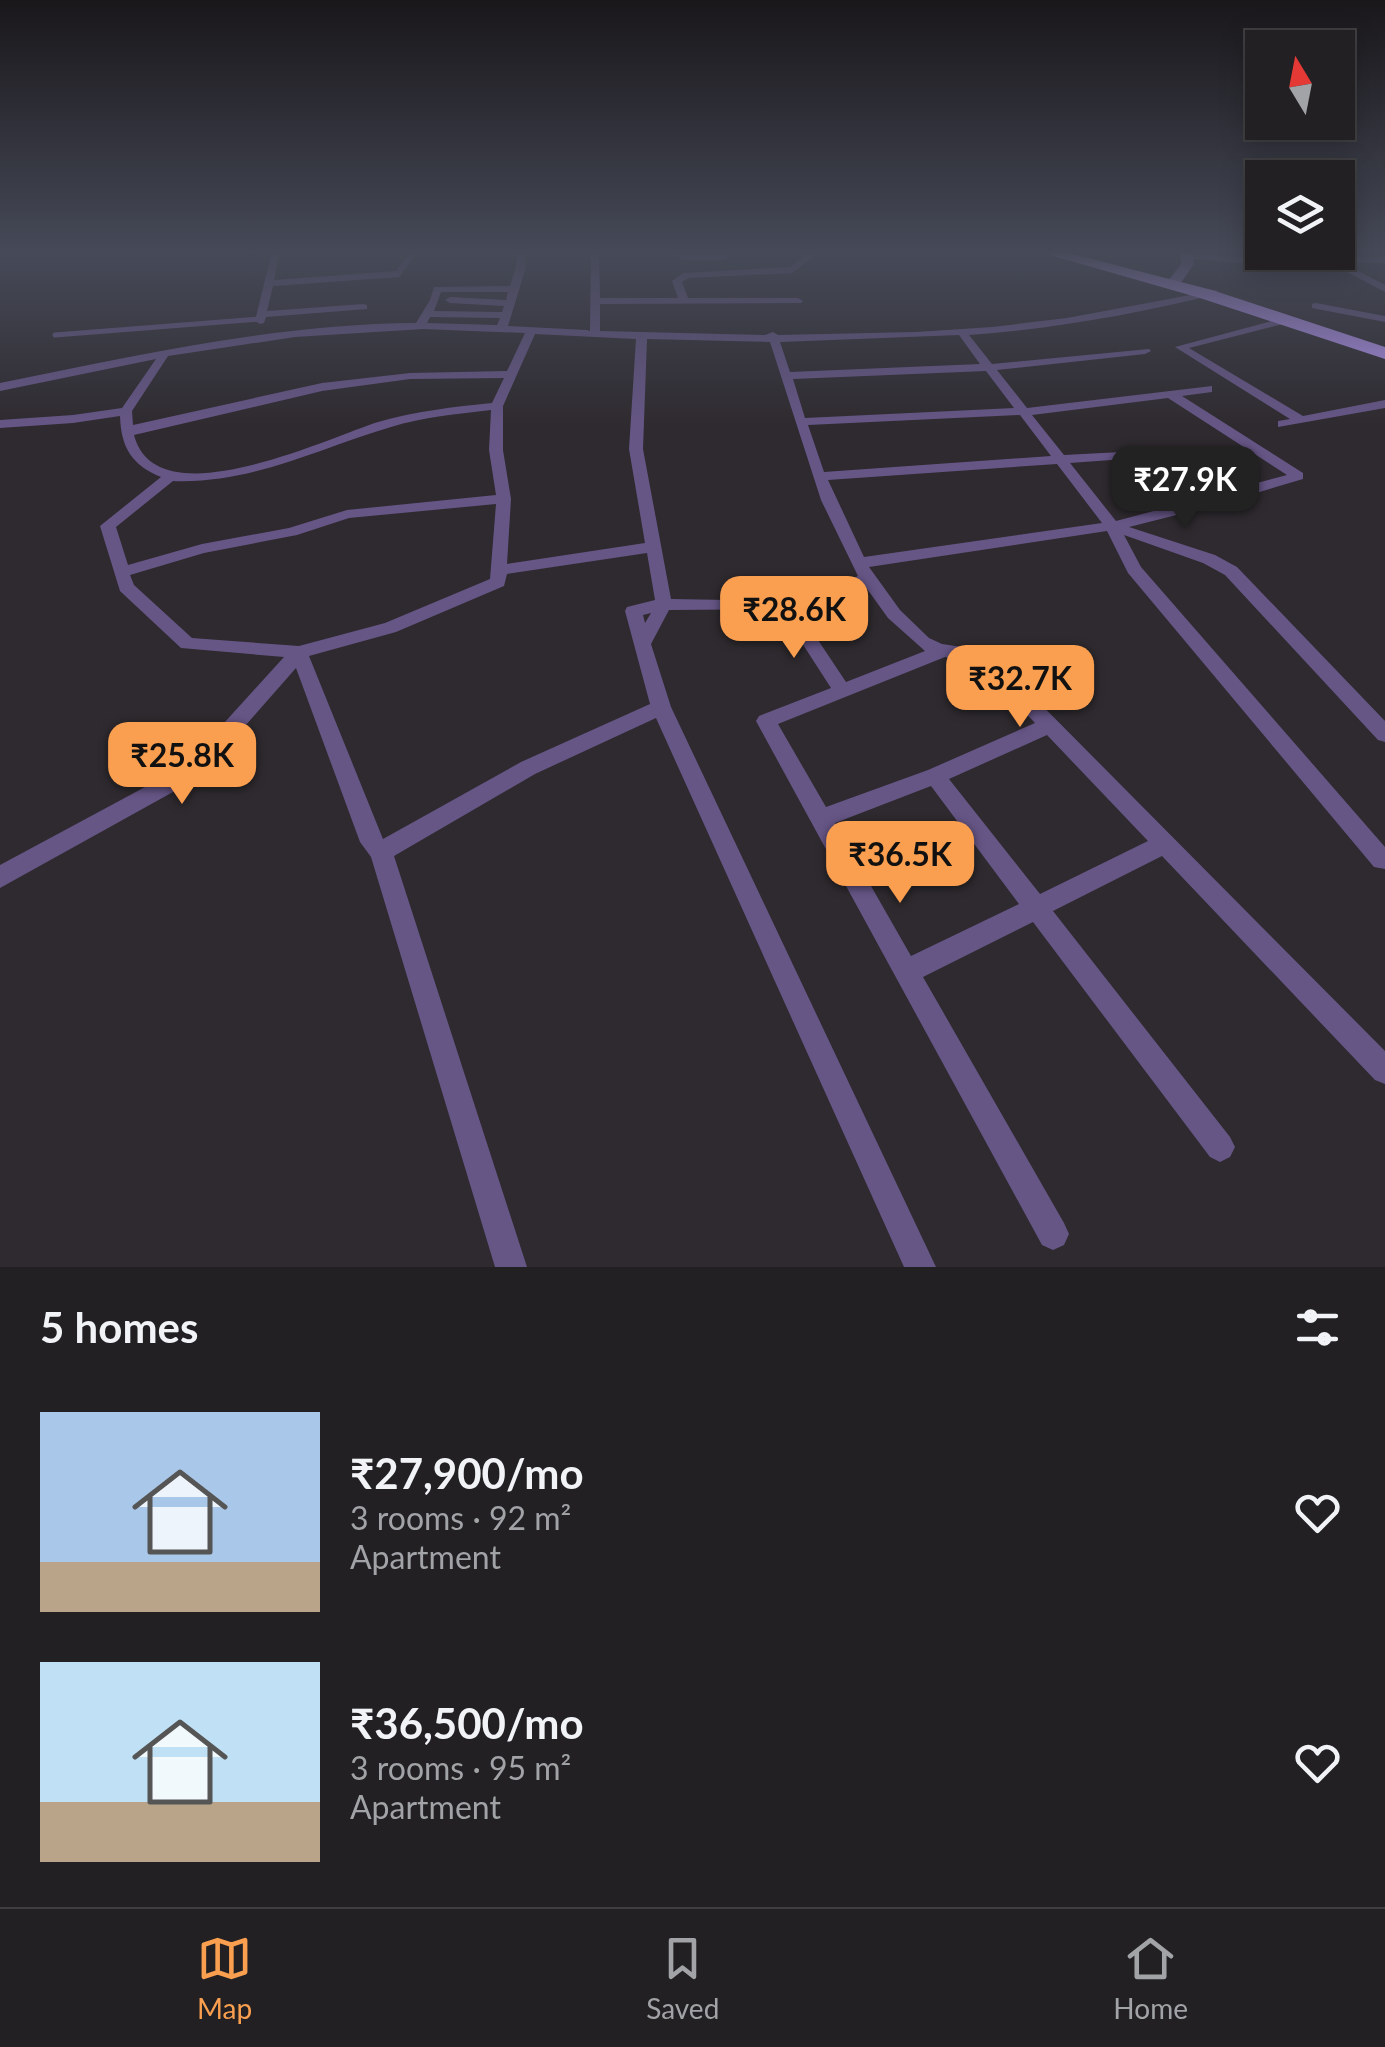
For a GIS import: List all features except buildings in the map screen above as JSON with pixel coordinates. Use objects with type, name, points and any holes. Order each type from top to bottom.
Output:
[{"type":"highway","points":[[1259,310],[1385,350]]},
{"type":"highway","points":[[1263,310],[1385,350]]},
{"type":"street","points":[[257,336],[262,310]]},
{"type":"street","points":[[261,317],[331,310]]},
{"type":"street","points":[[419,327],[429,310]]},
{"type":"street","points":[[501,330],[507,310]]},
{"type":"street","points":[[594,334],[595,310]]},
{"type":"street","points":[[0,388],[299,330],[419,327],[642,335],[963,334],[1143,310]]},
{"type":"street","points":[[1340,310],[1385,318]]},
{"type":"street","points":[[427,314],[506,315]]},
{"type":"street","points":[[1287,320],[1180,347],[1301,420]]},
{"type":"street","points":[[172,475],[108,526],[126,588],[188,644],[299,652],[390,628],[498,582],[504,499],[496,450],[497,406],[530,332]]},
{"type":"street","points":[[963,334],[1112,526],[1134,570],[1382,860]]},
{"type":"street","points":[[642,335],[636,448],[664,604]]},
{"type":"street","points":[[773,335],[842,532],[864,570],[925,645],[982,656],[1385,1070]]},
{"type":"street","points":[[786,376],[989,368],[1145,351]]},
{"type":"street","points":[[165,353],[126,411],[129,440],[144,465],[186,480],[272,466],[386,424],[497,406]]},
{"type":"street","points":[[128,430],[322,387],[410,376],[512,374]]},
{"type":"street","points":[[801,422],[1023,412],[1208,389]]},
{"type":"street","points":[[920,1267],[662,708],[633,611],[664,604],[786,605],[844,592],[864,570],[1112,526],[1298,476],[1172,395]]},
{"type":"street","points":[[1282,424],[1385,404]]},
{"type":"street","points":[[0,424],[74,420],[126,411]]},
{"type":"street","points":[[820,476],[1155,454],[1210,502]]},
{"type":"street","points":[[122,572],[202,549],[292,532],[347,514],[504,499]]},
{"type":"street","points":[[1112,526],[1209,559],[1231,571],[1385,734]]},
{"type":"street","points":[[498,570],[653,547]]},
{"type":"street","points":[[786,605],[842,690]]},
{"type":"street","points":[[947,650],[766,721],[1052,1234]]},
{"type":"street","points":[[299,652],[371,842],[381,852],[511,1267]]},
{"type":"street","points":[[0,877],[193,771],[299,652]]},
{"type":"street","points":[[381,852],[528,768],[662,708]]},
{"type":"street","points":[[820,819],[935,776],[1050,725]]},
{"type":"street","points":[[935,776],[1220,1147]]},
{"type":"street","points":[[906,972],[1167,843]]},
{"type":"lane","points":[[55,336],[261,317]]}]
